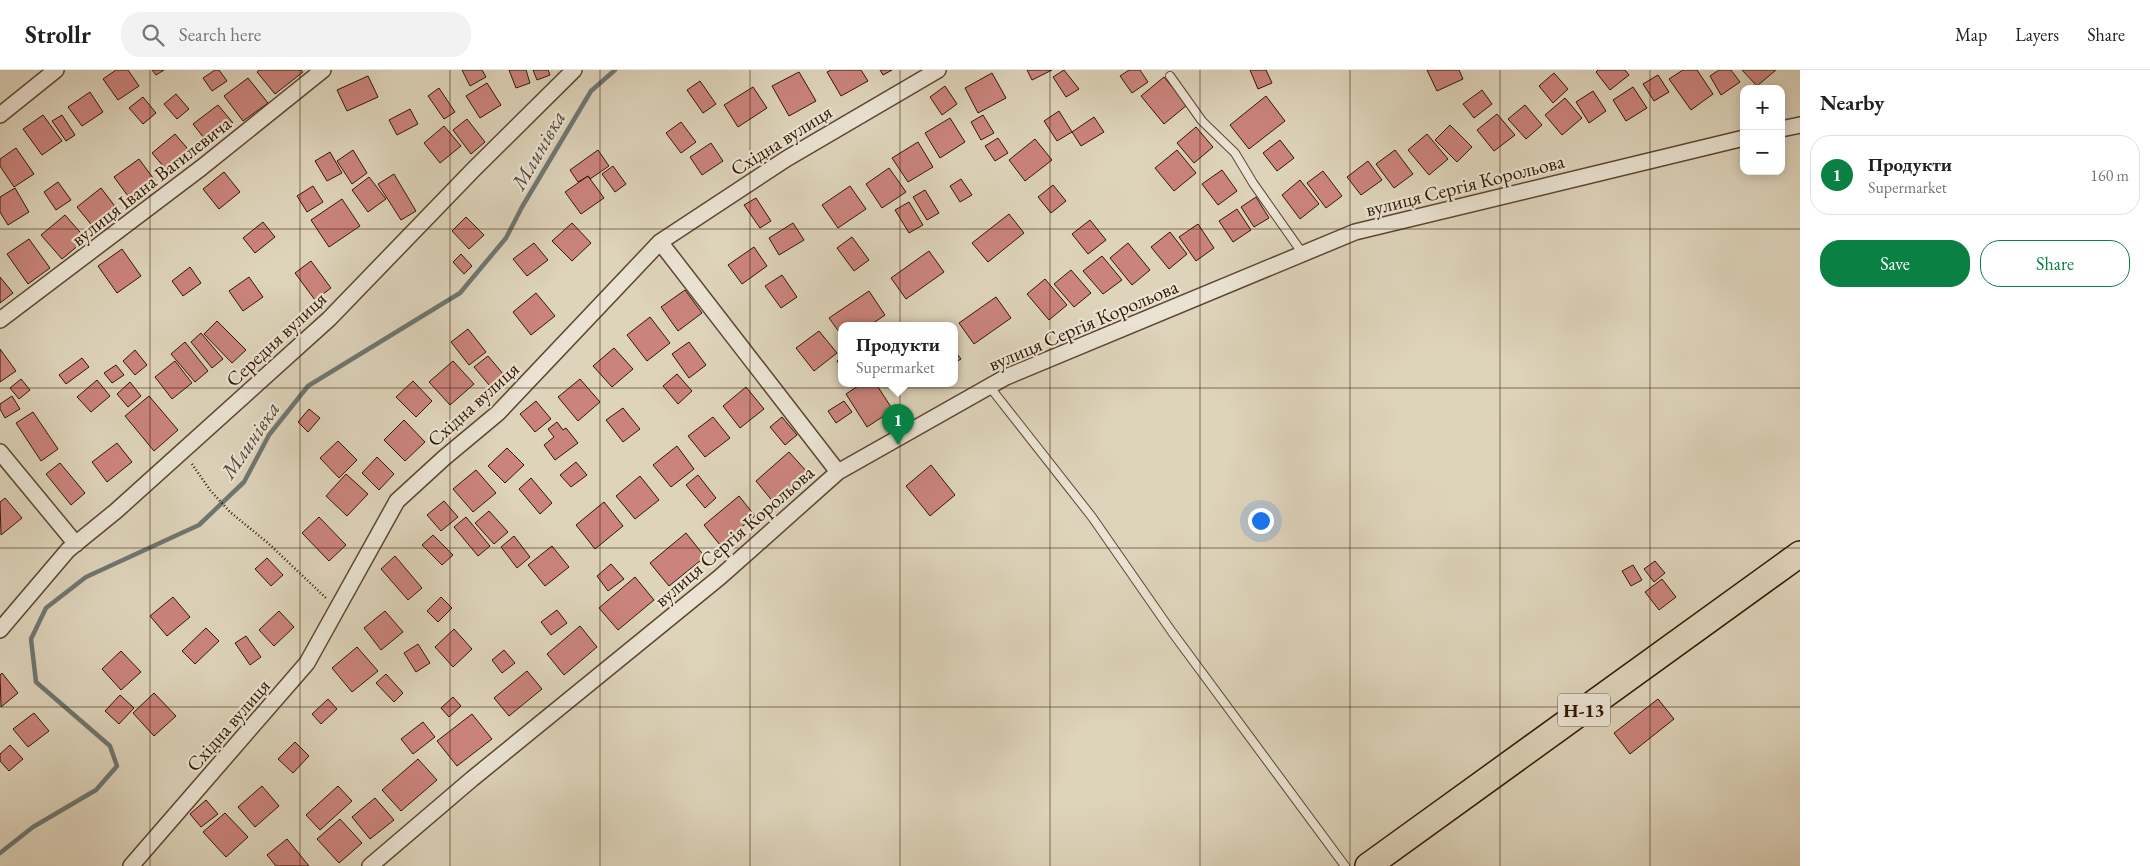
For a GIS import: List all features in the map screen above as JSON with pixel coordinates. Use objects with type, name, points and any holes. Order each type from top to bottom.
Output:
[{"type":"main road","name":"Н-13","points":[[1368,866],[1800,554]]},
{"type":"street","points":[[0,115],[56,70]]},
{"type":"street","name":"вулиця Івана Вагилевича","points":[[0,320],[186,180],[323,70]]},
{"type":"street","name":"Середня вулиця","points":[[0,630],[76,544],[183,451],[329,319],[474,168],[574,70]]},
{"type":"street","name":"Східна вулиця","points":[[132,866],[307,663],[397,501],[444,458],[498,413],[660,242],[786,159],[938,70]]},
{"type":"street","points":[[1785,129],[1800,125]]},
{"type":"street","name":"вулиця Сергія Корольова","points":[[370,866],[472,779],[720,576],[838,472],[989,386],[1006,377],[1355,232],[1740,139]]},
{"type":"street","points":[[660,242],[838,472]]},
{"type":"street","points":[[0,452],[76,544]]},
{"type":"lane","points":[[1170,76],[1202,121],[1235,153],[1253,184],[1303,254]]},
{"type":"lane","points":[[989,386],[1092,517],[1172,632],[1345,866]]},
{"type":"path","points":[[183,451],[210,490],[230,512],[268,543],[337,608]]},
{"type":"building","points":[[116,70],[128,70],[139,86],[118,100],[103,79]]},
{"type":"building","points":[[152,70],[164,70],[156,75]]},
{"type":"building","points":[[215,70],[219,70],[227,81],[212,91],[203,78]]},
{"type":"building","points":[[259,70],[301,70],[303,72],[275,94],[257,72]]},
{"type":"building","points":[[462,70],[482,70],[486,77],[470,86]]},
{"type":"building","points":[[509,70],[526,70],[530,83],[516,88]]},
{"type":"building","points":[[533,70],[548,70],[550,75],[537,80]]},
{"type":"building","points":[[831,70],[861,70],[868,81],[841,96],[827,72]]},
{"type":"building","points":[[880,70],[892,70],[883,75]]},
{"type":"building","points":[[1027,70],[1052,70],[1032,80]]},
{"type":"building","points":[[1064,70],[1079,89],[1066,97],[1053,77]]},
{"type":"building","points":[[1129,70],[1140,70],[1148,82],[1132,93],[1120,76]]},
{"type":"building","points":[[1250,70],[1266,70],[1272,83],[1258,89]]},
{"type":"building","points":[[1427,70],[1459,70],[1463,79],[1437,91]]},
{"type":"building","points":[[1598,70],[1625,70],[1629,75],[1610,90],[1596,72]]},
{"type":"building","points":[[1683,70],[1697,70],[1713,94],[1691,110],[1669,79]]},
{"type":"building","points":[[1719,70],[1731,70],[1740,82],[1721,95],[1710,76]]},
{"type":"building","points":[[1742,70],[1776,70],[1758,85]]},
{"type":"building","points":[[799,72],[816,101],[789,116],[772,86]]},
{"type":"building","points":[[992,73],[1006,98],[978,113],[965,88]]},
{"type":"building","points":[[1554,73],[1568,89],[1553,103],[1539,86]]},
{"type":"building","points":[[1658,75],[1669,92],[1654,101],[1643,84]]},
{"type":"building","points":[[368,76],[378,97],[347,111],[337,90]]},
{"type":"building","points":[[1164,77],[1187,105],[1164,124],[1141,96]]},
{"type":"building","points":[[248,78],[268,103],[243,121],[224,96]]},
{"type":"building","points":[[700,81],[716,104],[703,113],[687,90]]},
{"type":"building","points":[[487,83],[501,105],[480,118],[466,96]]},
{"type":"building","points":[[945,86],[957,104],[942,115],[930,97]]},
{"type":"building","points":[[753,87],[767,108],[738,127],[724,105]]},
{"type":"building","points":[[1633,87],[1647,108],[1626,121],[1613,100]]},
{"type":"building","points":[[439,88],[455,112],[444,119],[428,96]]},
{"type":"building","points":[[1482,90],[1492,104],[1474,118],[1463,104]]},
{"type":"building","points":[[1593,91],[1606,111],[1589,123],[1576,102]]},
{"type":"building","points":[[90,92],[103,112],[82,126],[68,107]]},
{"type":"building","points":[[176,94],[189,109],[177,119],[164,104]]},
{"type":"building","points":[[1266,96],[1285,121],[1249,149],[1230,125]]},
{"type":"building","points":[[143,97],[156,113],[143,124],[129,108]]},
{"type":"building","points":[[1565,98],[1582,118],[1562,135],[1545,115]]},
{"type":"building","points":[[218,105],[233,123],[207,142],[193,124]]},
{"type":"building","points":[[1525,105],[1542,125],[1526,139],[1508,119]]},
{"type":"building","points":[[410,109],[418,124],[397,135],[389,120]]},
{"type":"building","points":[[1059,111],[1072,132],[1057,141],[1044,121]]},
{"type":"building","points":[[1497,114],[1515,135],[1494,151],[1477,130]]},
{"type":"building","points":[[43,115],[62,141],[42,155],[23,129]]},
{"type":"building","points":[[62,115],[75,135],[66,141],[52,121]]},
{"type":"building","points":[[983,115],[994,133],[981,140],[971,122]]},
{"type":"building","points":[[1094,117],[1104,132],[1081,146],[1072,132]]},
{"type":"building","points":[[950,118],[965,142],[940,158],[925,133]]},
{"type":"building","points":[[467,119],[485,142],[471,154],[453,130]]},
{"type":"building","points":[[681,122],[696,142],[681,153],[666,133]]},
{"type":"building","points":[[1450,125],[1472,147],[1457,162],[1435,140]]},
{"type":"building","points":[[444,126],[461,146],[440,163],[424,143]]},
{"type":"building","points":[[1196,127],[1213,147],[1194,163],[1177,143]]},
{"type":"building","points":[[175,134],[193,155],[170,174],[152,153]]},
{"type":"building","points":[[1427,134],[1448,159],[1429,175],[1408,150]]},
{"type":"building","points":[[998,138],[1008,153],[995,161],[985,146]]},
{"type":"building","points":[[1035,139],[1052,160],[1025,181],[1009,160]]},
{"type":"building","points":[[1280,140],[1294,158],[1277,171],[1263,153]]},
{"type":"building","points":[[918,142],[933,167],[908,182],[892,158]]},
{"type":"building","points":[[711,143],[723,161],[702,175],[690,157]]},
{"type":"building","points":[[16,148],[34,174],[14,187],[0,166],[0,159]]},
{"type":"building","points":[[353,150],[367,173],[352,184],[337,161]]},
{"type":"building","points":[[598,150],[609,166],[590,179],[588,176],[578,182],[570,170]]},
{"type":"building","points":[[1177,150],[1196,173],[1174,191],[1155,168]]},
{"type":"building","points":[[1395,150],[1413,174],[1394,188],[1376,164]]},
{"type":"building","points":[[330,152],[342,173],[327,181],[315,161]]},
{"type":"building","points":[[139,159],[156,182],[131,200],[114,177]]},
{"type":"building","points":[[1368,161],[1382,180],[1361,195],[1347,177]]},
{"type":"building","points":[[613,166],[626,184],[615,192],[602,174]]},
{"type":"building","points":[[889,168],[906,192],[882,208],[866,184]]},
{"type":"building","points":[[1222,170],[1237,191],[1218,205],[1202,184]]},
{"type":"building","points":[[1323,171],[1342,196],[1326,208],[1307,183]]},
{"type":"building","points":[[224,172],[240,192],[219,209],[203,189]]},
{"type":"building","points":[[394,174],[416,211],[401,220],[378,184]]},
{"type":"building","points":[[588,176],[604,198],[581,214],[565,192]]},
{"type":"building","points":[[369,177],[386,199],[368,212],[352,190]]},
{"type":"building","points":[[961,179],[972,195],[960,202],[950,186]]},
{"type":"building","points":[[1300,180],[1319,204],[1300,219],[1282,195]]},
{"type":"building","points":[[58,182],[71,200],[56,210],[44,192]]},
{"type":"building","points":[[1053,185],[1066,201],[1051,213],[1038,197]]},
{"type":"building","points":[[313,186],[323,202],[307,212],[297,196]]},
{"type":"building","points":[[850,186],[866,209],[838,228],[822,205]]},
{"type":"building","points":[[15,188],[29,212],[8,225],[0,212],[0,197]]},
{"type":"building","points":[[101,188],[117,209],[94,228],[77,207]]},
{"type":"building","points":[[925,190],[939,213],[927,220],[913,197]]},
{"type":"building","points":[[1256,197],[1269,218],[1254,227],[1241,207]]},
{"type":"building","points":[[756,198],[771,221],[760,228],[744,205]]},
{"type":"building","points":[[342,199],[360,226],[329,247],[311,220]]},
{"type":"building","points":[[909,202],[923,225],[909,233],[895,210]]},
{"type":"building","points":[[1237,209],[1251,230],[1233,242],[1219,221]]},
{"type":"building","points":[[1009,214],[1024,233],[988,262],[972,243]]},
{"type":"building","points":[[65,215],[86,239],[62,259],[41,235]]},
{"type":"building","points":[[466,217],[484,235],[469,249],[452,231]]},
{"type":"building","points":[[1090,220],[1106,240],[1088,254],[1072,234]]},
{"type":"building","points":[[263,222],[275,237],[255,253],[243,238]]},
{"type":"building","points":[[572,223],[591,243],[572,261],[552,241]]},
{"type":"building","points":[[793,223],[804,240],[779,255],[769,238]]},
{"type":"building","points":[[1198,224],[1214,248],[1196,261],[1179,237]]},
{"type":"building","points":[[1170,232],[1187,254],[1169,269],[1151,247]]},
{"type":"building","points":[[852,237],[869,260],[854,271],[837,248]]},
{"type":"building","points":[[29,239],[50,268],[28,284],[7,254]]},
{"type":"building","points":[[534,243],[548,260],[527,276],[513,259]]},
{"type":"building","points":[[1128,243],[1150,270],[1132,285],[1110,258]]},
{"type":"building","points":[[754,247],[767,266],[742,284],[728,265]]},
{"type":"building","points":[[122,249],[141,276],[117,293],[98,266]]},
{"type":"building","points":[[929,251],[944,272],[906,299],[891,278]]},
{"type":"building","points":[[461,254],[472,266],[464,274],[453,262]]},
{"type":"building","points":[[1102,256],[1122,280],[1103,294],[1083,271]]},
{"type":"building","points":[[311,261],[331,288],[315,300],[295,273]]},
{"type":"building","points":[[190,267],[201,283],[183,296],[172,281]]},
{"type":"building","points":[[1071,270],[1091,293],[1074,307],[1054,284]]},
{"type":"building","points":[[782,275],[797,297],[781,308],[765,286]]},
{"type":"building","points":[[0,277],[13,293],[0,303]]},
{"type":"building","points":[[249,277],[263,297],[243,311],[229,291]]},
{"type":"building","points":[[1045,279],[1067,305],[1049,320],[1027,294]]},
{"type":"building","points":[[685,290],[702,313],[678,331],[661,307]]},
{"type":"building","points":[[869,291],[885,315],[875,322],[838,322],[838,330],[829,318]]},
{"type":"building","points":[[536,293],[555,316],[531,335],[513,312]]},
{"type":"building","points":[[996,297],[1011,318],[974,344],[959,323]]},
{"type":"building","points":[[650,317],[670,343],[647,361],[627,335]]},
{"type":"building","points":[[217,321],[246,350],[232,363],[204,334]]},
{"type":"building","points":[[468,329],[486,352],[469,365],[451,342]]},
{"type":"building","points":[[819,331],[837,353],[814,371],[796,348]]},
{"type":"building","points":[[201,333],[223,359],[212,368],[191,342]]},
{"type":"building","points":[[185,342],[208,371],[195,382],[171,354]]},
{"type":"building","points":[[689,342],[706,365],[689,378],[672,354]]},
{"type":"building","points":[[614,348],[633,369],[612,387],[593,366]]},
{"type":"building","points":[[0,349],[16,371],[0,382]]},
{"type":"building","points":[[135,350],[147,365],[135,375],[123,361]]},
{"type":"building","points":[[488,356],[504,375],[490,386],[474,367]]},
{"type":"building","points":[[82,358],[89,367],[66,384],[59,375]]},
{"type":"building","points":[[175,361],[192,383],[172,399],[155,377]]},
{"type":"building","points":[[453,361],[474,384],[450,405],[429,382]]},
{"type":"building","points":[[116,365],[124,375],[112,383],[104,373]]},
{"type":"building","points":[[677,374],[692,391],[678,404],[663,386]]},
{"type":"building","points":[[21,379],[30,390],[19,399],[10,388]]},
{"type":"building","points":[[580,379],[600,402],[578,421],[558,397]]},
{"type":"building","points":[[97,380],[110,396],[91,412],[77,397]]},
{"type":"building","points":[[413,381],[432,401],[416,417],[396,397]]},
{"type":"building","points":[[130,382],[141,396],[128,407],[117,394]]},
{"type":"building","points":[[746,387],[764,409],[740,428],[723,406]]},
{"type":"building","points":[[856,387],[878,387],[893,410],[867,427],[846,394]]},
{"type":"building","points":[[12,396],[20,409],[5,418],[0,409],[0,404]]},
{"type":"building","points":[[149,396],[178,430],[154,451],[125,416]]},
{"type":"building","points":[[536,401],[551,419],[535,432],[520,414]]},
{"type":"building","points":[[844,401],[852,412],[836,423],[828,411]]},
{"type":"building","points":[[623,408],[640,429],[623,442],[606,420]]},
{"type":"building","points":[[309,409],[320,418],[308,432],[298,422]]},
{"type":"building","points":[[33,412],[58,449],[41,461],[16,423]]},
{"type":"building","points":[[713,417],[730,438],[705,457],[688,436]]},
{"type":"building","points":[[782,417],[797,435],[785,445],[770,427]]},
{"type":"building","points":[[404,420],[425,442],[405,461],[384,440]]},
{"type":"building","points":[[557,422],[563,430],[566,428],[578,443],[555,460],[544,445],[554,437],[548,429]]},
{"type":"building","points":[[338,441],[357,460],[339,478],[320,458]]},
{"type":"building","points":[[117,443],[132,462],[107,482],[92,462]]},
{"type":"building","points":[[677,446],[694,469],[671,487],[653,465]]},
{"type":"building","points":[[507,448],[524,465],[505,483],[488,466]]},
{"type":"building","points":[[789,452],[808,473],[774,503],[756,481]]},
{"type":"building","points":[[377,457],[394,474],[379,490],[362,473]]},
{"type":"building","points":[[576,462],[587,475],[571,487],[560,475]]},
{"type":"building","points":[[60,463],[85,493],[71,505],[46,474]]},
{"type":"building","points":[[931,465],[955,495],[930,516],[906,486]]},
{"type":"building","points":[[476,470],[496,493],[473,512],[453,489]]},
{"type":"building","points":[[346,474],[368,494],[347,516],[326,496]]},
{"type":"building","points":[[698,475],[716,498],[705,508],[686,485]]},
{"type":"building","points":[[640,476],[659,500],[635,519],[616,496]]},
{"type":"building","points":[[531,478],[552,503],[540,514],[519,489]]},
{"type":"building","points":[[739,496],[755,516],[720,545],[704,525]]},
{"type":"building","points":[[5,498],[22,518],[1,535],[0,502]]},
{"type":"building","points":[[444,501],[458,517],[441,531],[427,515]]},
{"type":"building","points":[[604,502],[623,526],[595,549],[576,525]]},
{"type":"building","points":[[489,511],[508,532],[494,544],[475,523]]},
{"type":"building","points":[[319,517],[346,545],[329,561],[302,533]]},
{"type":"building","points":[[466,517],[490,546],[478,556],[454,527]]},
{"type":"building","points":[[686,533],[705,557],[669,586],[650,563]]},
{"type":"building","points":[[433,535],[453,555],[442,565],[422,545]]},
{"type":"building","points":[[514,536],[530,557],[517,568],[501,547]]},
{"type":"building","points":[[552,546],[569,567],[545,586],[528,565]]},
{"type":"building","points":[[395,556],[422,588],[408,600],[381,569]]},
{"type":"building","points":[[267,558],[283,575],[271,586],[255,569]]},
{"type":"building","points":[[1655,561],[1665,573],[1654,582],[1644,569]]},
{"type":"building","points":[[611,564],[624,579],[608,591],[597,576]]},
{"type":"building","points":[[1633,565],[1642,580],[1631,586],[1622,571]]},
{"type":"building","points":[[635,577],[654,600],[618,630],[599,608]]},
{"type":"building","points":[[1662,579],[1676,597],[1659,610],[1645,592]]},
{"type":"building","points":[[173,597],[190,617],[167,636],[150,616]]},
{"type":"building","points":[[441,597],[452,608],[438,622],[427,611]]},
{"type":"building","points":[[557,610],[567,623],[551,635],[541,622]]},
{"type":"building","points":[[279,611],[294,627],[274,646],[259,630]]},
{"type":"building","points":[[385,611],[403,632],[381,650],[364,628]]},
{"type":"building","points":[[580,626],[597,647],[564,675],[547,654]]},
{"type":"building","points":[[206,628],[219,641],[195,664],[182,651]]},
{"type":"building","points":[[454,629],[472,649],[453,667],[435,647]]},
{"type":"building","points":[[246,636],[261,657],[250,665],[235,643]]},
{"type":"building","points":[[418,644],[430,663],[416,672],[404,653]]},
{"type":"building","points":[[357,647],[378,671],[352,692],[332,668]]},
{"type":"building","points":[[504,650],[515,663],[502,673],[492,660]]},
{"type":"building","points":[[121,651],[141,672],[121,690],[102,669]]},
{"type":"building","points":[[527,671],[542,689],[509,716],[494,698]]},
{"type":"building","points":[[2,673],[18,693],[1,707],[0,675]]},
{"type":"building","points":[[386,674],[403,693],[394,702],[376,683]]},
{"type":"building","points":[[154,693],[176,716],[154,736],[133,713]]},
{"type":"building","points":[[120,695],[134,708],[119,724],[105,711]]},
{"type":"building","points":[[453,697],[461,706],[449,717],[441,708]]},
{"type":"building","points":[[328,699],[337,709],[321,724],[312,714]]},
{"type":"building","points":[[1658,699],[1674,719],[1630,754],[1614,733]]},
{"type":"building","points":[[34,713],[49,731],[28,747],[13,729]]},
{"type":"building","points":[[472,714],[492,739],[457,766],[437,741]]},
{"type":"building","points":[[423,722],[435,737],[413,754],[401,739]]},
{"type":"building","points":[[295,742],[309,756],[293,773],[278,759]]},
{"type":"building","points":[[10,745],[23,759],[9,771],[0,761],[0,754]]},
{"type":"building","points":[[418,759],[437,780],[401,811],[382,790]]},
{"type":"building","points":[[262,786],[279,806],[255,827],[238,807]]},
{"type":"building","points":[[338,786],[352,801],[320,830],[306,815]]},
{"type":"building","points":[[375,798],[394,820],[370,839],[352,817]]},
{"type":"building","points":[[206,800],[218,814],[201,827],[190,814]]},
{"type":"building","points":[[225,813],[248,837],[226,857],[203,832]]},
{"type":"building","points":[[340,819],[362,843],[339,863],[317,839]]},
{"type":"building","points":[[287,839],[309,866],[276,866],[267,855]]},
{"type":"waterway","name":"Млинівка","points":[[0,853],[33,827],[96,790],[117,766],[110,746],[36,682],[31,639],[46,608],[86,577],[199,525],[244,482],[269,435],[308,386],[460,293],[506,238],[522,207],[591,91],[615,70]]},
{"type":"place","name":"Продукти","points":[[898,445]]}]
